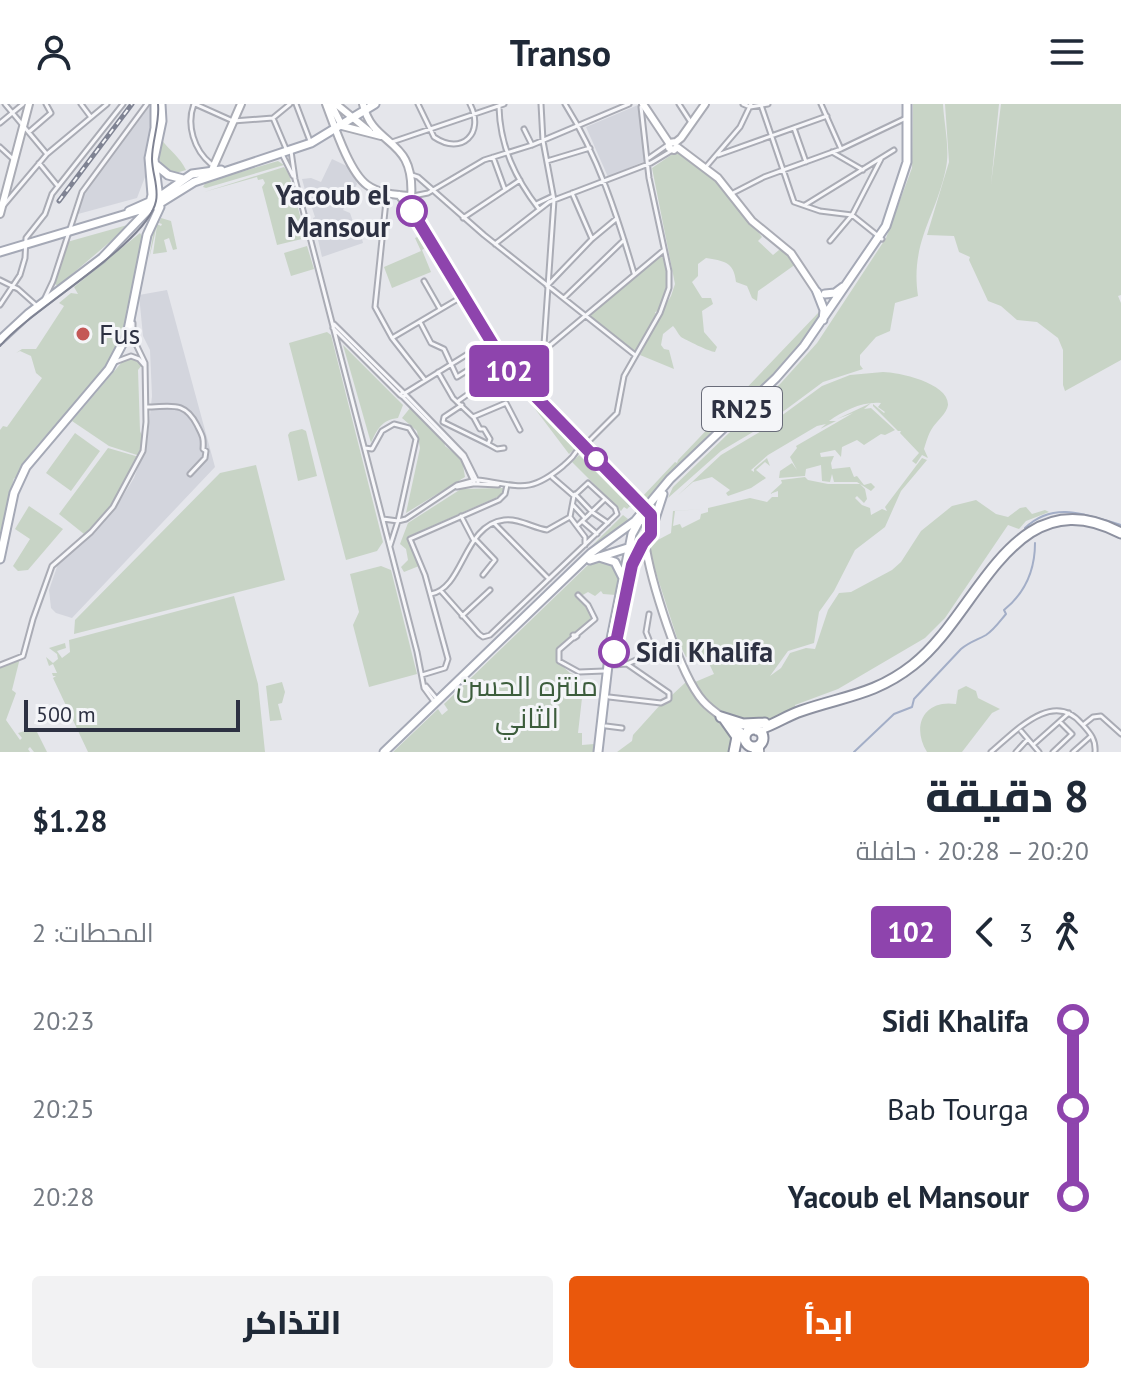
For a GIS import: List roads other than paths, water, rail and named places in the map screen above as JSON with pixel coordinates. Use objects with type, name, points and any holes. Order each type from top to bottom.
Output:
[{"type":"highway","points":[[723,718],[746,724],[780,719],[860,695],[891,681],[942,638],[1005,552],[1028,533],[1050,523],[1073,520],[1097,523],[1121,535]]},
{"type":"highway","points":[[734,752],[797,717],[871,696],[909,675],[947,640],[1009,554],[1034,534],[1054,527],[1080,525],[1121,535]]},
{"type":"highway","points":[[723,718],[736,734],[734,752]]},
{"type":"highway","points":[[742,752],[780,719]]},
{"type":"main road","points":[[1,211],[5,185],[29,104]]},
{"type":"main road","points":[[155,104],[155,128],[149,158],[155,202]]},
{"type":"main road","points":[[0,559],[14,493],[26,467],[113,363],[127,335],[155,202],[154,163],[162,121],[161,104]]},
{"type":"main road","points":[[181,189],[193,180],[209,175],[241,104]]},
{"type":"main road","points":[[331,104],[371,133]]},
{"type":"main road","points":[[331,104],[359,177],[387,198],[411,196]]},
{"type":"main road","points":[[0,252],[124,214],[194,182],[286,153],[339,128],[364,107],[375,104]]},
{"type":"main road","points":[[642,104],[673,145],[705,168],[752,221],[791,253],[806,276],[835,309]]},
{"type":"main road","points":[[673,145],[705,104]]},
{"type":"main road","name":"RN25","points":[[642,502],[783,370],[835,309],[881,238],[906,168],[908,104]]},
{"type":"main road","name":"RN25","points":[[600,752],[623,579],[638,544],[651,534],[658,503],[667,487],[787,372],[835,309],[881,238],[909,168],[908,104]]},
{"type":"main road","points":[[364,107],[370,124],[406,159],[412,175],[411,196],[415,215]]},
{"type":"main road","points":[[339,128],[388,139]]},
{"type":"main road","points":[[154,163],[168,175],[185,179]]},
{"type":"main road","points":[[0,340],[111,249],[155,202],[185,179],[210,167],[225,171]]},
{"type":"main road","points":[[399,195],[415,215],[488,341],[506,366],[581,449],[642,502],[653,522]]},
{"type":"main road","points":[[821,293],[842,289],[857,271]]},
{"type":"main road","points":[[821,293],[823,321]]},
{"type":"main road","points":[[541,388],[546,407]]},
{"type":"main road","points":[[532,395],[581,449]]},
{"type":"main road","points":[[637,522],[637,511],[642,502]]},
{"type":"main road","points":[[637,522],[642,502]]},
{"type":"main road","points":[[438,703],[591,553],[637,522],[646,518],[653,522]]},
{"type":"main road","name":"RN25","points":[[600,752],[606,726],[610,667],[638,544],[637,522]]},
{"type":"main road","points":[[386,752],[589,560],[638,544],[695,690],[723,718],[754,742]]},
{"type":"main road","points":[[589,560],[602,557],[613,560],[620,568],[623,579]]},
{"type":"street","points":[[5,104],[47,154]]},
{"type":"street","points":[[0,123],[23,104]]},
{"type":"street","points":[[29,132],[51,114],[46,104]]},
{"type":"street","points":[[81,104],[90,116]]},
{"type":"street","points":[[1,211],[47,154],[107,104]]},
{"type":"street","points":[[0,305],[14,287],[25,262],[27,235],[44,216],[50,197],[123,104]]},
{"type":"street","points":[[0,280],[40,305],[53,281],[82,192],[147,104]]},
{"type":"street","points":[[210,167],[199,152],[193,135],[191,120],[195,104],[233,121],[273,118],[293,104],[311,143]]},
{"type":"street","points":[[420,105],[429,129],[440,141],[449,144],[460,143],[474,131],[475,114],[470,104]]},
{"type":"street","points":[[388,139],[429,129],[501,104],[500,128],[506,154],[538,206]]},
{"type":"street","points":[[532,395],[541,388],[553,198],[543,141],[541,104]]},
{"type":"street","points":[[565,104],[590,148],[634,273]]},
{"type":"street","points":[[607,104],[611,111]]},
{"type":"street","points":[[411,196],[433,191],[493,157],[543,141],[629,104]]},
{"type":"street","points":[[383,519],[406,519],[453,488],[476,481],[529,486],[552,476],[617,413],[624,376],[667,298],[670,278],[647,162],[642,104]]},
{"type":"street","points":[[679,104],[691,123]]},
{"type":"street","points":[[743,104],[768,104]]},
{"type":"street","points":[[821,104],[841,149]]},
{"type":"street","points":[[761,105],[793,200],[820,211],[852,215],[881,238]]},
{"type":"street","points":[[705,168],[743,123],[751,106]]},
{"type":"street","points":[[718,155],[827,116]]},
{"type":"street","points":[[731,194],[841,149],[907,117]]},
{"type":"street","points":[[273,118],[295,179],[426,692],[438,703]]},
{"type":"street","points":[[794,128],[806,162]]},
{"type":"street","points":[[524,129],[532,145]]},
{"type":"street","points":[[727,144],[731,150]]},
{"type":"street","points":[[494,244],[538,206],[647,162],[673,145]]},
{"type":"street","points":[[0,147],[13,159]]},
{"type":"street","points":[[546,162],[590,148]]},
{"type":"street","points":[[803,206],[894,150]]},
{"type":"street","points":[[832,152],[863,170]]},
{"type":"street","points":[[286,153],[295,179]]},
{"type":"street","points":[[493,157],[505,190]]},
{"type":"street","points":[[830,241],[852,215],[881,159]]},
{"type":"street","points":[[39,163],[58,185]]},
{"type":"street","points":[[412,175],[562,300],[635,355]]},
{"type":"street","points":[[463,218],[520,180]]},
{"type":"street","points":[[5,185],[14,193]]},
{"type":"street","points":[[572,193],[592,239]]},
{"type":"street","points":[[387,198],[375,304],[392,338],[425,380]]},
{"type":"street","points":[[547,286],[592,239],[617,219]]},
{"type":"street","points":[[562,300],[624,240]]},
{"type":"street","points":[[542,352],[664,250]]},
{"type":"street","points":[[53,281],[59,291]]},
{"type":"street","points":[[424,281],[441,309]]},
{"type":"street","points":[[392,338],[458,299]]},
{"type":"street","points":[[0,665],[23,656],[52,566],[104,519],[137,466],[145,442],[145,366],[133,338],[132,312]]},
{"type":"street","points":[[420,322],[431,343],[444,349],[458,377],[484,360]]},
{"type":"street","points":[[333,326],[463,458],[476,481]]},
{"type":"street","points":[[403,395],[488,341]]},
{"type":"street","points":[[113,363],[129,355],[145,366]]},
{"type":"street","points":[[438,372],[453,398],[474,418],[480,429],[484,428],[490,439],[488,444]]},
{"type":"street","points":[[532,395],[541,372]]},
{"type":"street","points":[[471,392],[444,417],[444,423],[497,449],[504,448]]},
{"type":"street","points":[[474,418],[506,403],[520,430]]},
{"type":"street","points":[[146,407],[179,406],[190,411],[204,436],[203,449],[206,451],[205,458],[190,474]]},
{"type":"street","points":[[364,448],[372,449],[382,431],[394,424],[409,428],[415,434],[414,454],[390,546]]},
{"type":"street","points":[[552,476],[609,524]]},
{"type":"street","points":[[430,594],[446,587],[474,540],[494,523],[508,519],[545,530],[556,526],[570,517],[574,495],[588,483],[617,511],[609,524],[487,637],[482,636],[441,591]]},
{"type":"street","points":[[422,675],[443,669],[448,663],[411,538],[499,500],[505,494],[507,485]]},
{"type":"street","points":[[577,526],[605,499]]},
{"type":"street","points":[[573,505],[598,534]]},
{"type":"street","points":[[461,516],[474,540],[495,560],[483,575]]},
{"type":"street","points":[[570,517],[585,537],[585,545]]},
{"type":"street","points":[[494,523],[549,579]]},
{"type":"street","points":[[462,616],[490,590]]},
{"type":"street","points":[[578,595],[595,619],[559,650],[559,662],[572,670],[582,673],[627,664],[675,643]]},
{"type":"street","points":[[649,614],[646,632],[654,652]]},
{"type":"street","points":[[609,697],[661,703],[670,698],[666,688],[648,681],[627,664]]},
{"type":"street","points":[[991,752],[1047,711],[1059,710],[1069,713],[1083,725],[1091,735],[1095,752]]},
{"type":"street","points":[[1033,745],[1069,713]]},
{"type":"street","points":[[1083,725],[1093,717],[1101,716],[1121,734]]},
{"type":"street","points":[[1053,752],[1072,734],[1060,722]]},
{"type":"street","points":[[606,726],[622,728]]},
{"type":"street","points":[[1019,729],[1039,752]]},
{"type":"street","points":[[1073,752],[1091,735]]},
{"type":"street","points":[[1016,752],[1028,739]]},
{"type":"waterway","points":[[1025,528],[1036,519],[1059,512],[1083,514],[1121,525]]},
{"type":"waterway","points":[[854,752],[894,714],[912,707],[914,699],[961,649],[997,625],[1006,614],[1004,610],[1018,596],[1027,580],[1035,543]]},
{"type":"tram line","points":[[0,346],[112,255],[148,218],[157,196],[152,159],[158,104]]},
{"type":"railway","points":[[59,201],[132,104]]},
{"type":"place","name":"Yacoub el Mansour","points":[[412,211]]},
{"type":"place","name":"Fus","points":[[83,334]]},
{"type":"place","name":"Sidi Khalifa","points":[[614,652]]},
{"type":"park label","name":"منتزه الحسن الثاني","points":[[527,702]]}]
